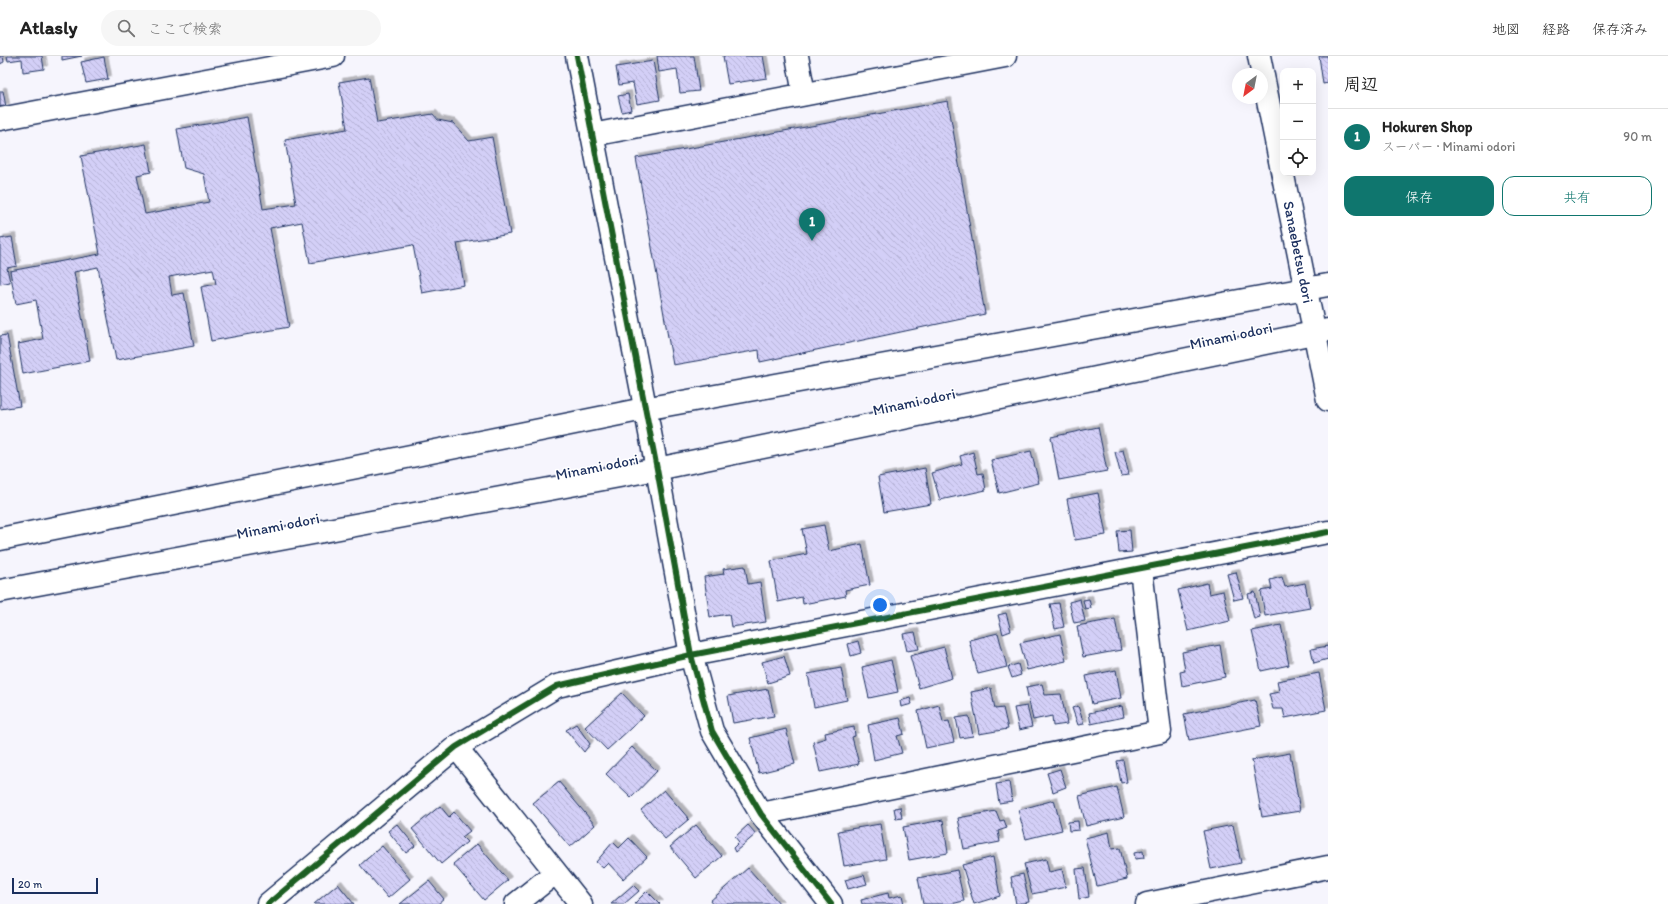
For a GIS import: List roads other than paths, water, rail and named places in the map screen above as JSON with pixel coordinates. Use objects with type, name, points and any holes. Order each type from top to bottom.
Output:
[{"type":"street","points":[[0,119],[333,56]]},
{"type":"street","points":[[576,56],[644,409],[657,469],[691,655],[712,731],[761,814],[831,904]]},
{"type":"street","points":[[797,56],[804,94]]},
{"type":"street","points":[[592,134],[1005,56]]},
{"type":"street","name":"Sanaebetsu dori","points":[[1258,56],[1306,290],[1321,331],[1328,400]]},
{"type":"street","name":"Minami odori","points":[[0,539],[644,409],[1328,285]]},
{"type":"street","name":"Minami odori","points":[[0,591],[657,469],[1321,331]]},
{"type":"street","points":[[268,904],[456,747],[557,686],[691,655],[1328,532]]},
{"type":"street","points":[[761,814],[1160,732],[1141,569]]},
{"type":"street","points":[[456,747],[581,904]]},
{"type":"street","points":[[1147,904],[1328,867]]},
{"type":"street","points":[[516,904],[555,872]]},
{"type":"place","name":"Hokuren Shop","points":[[812,241]]}]
